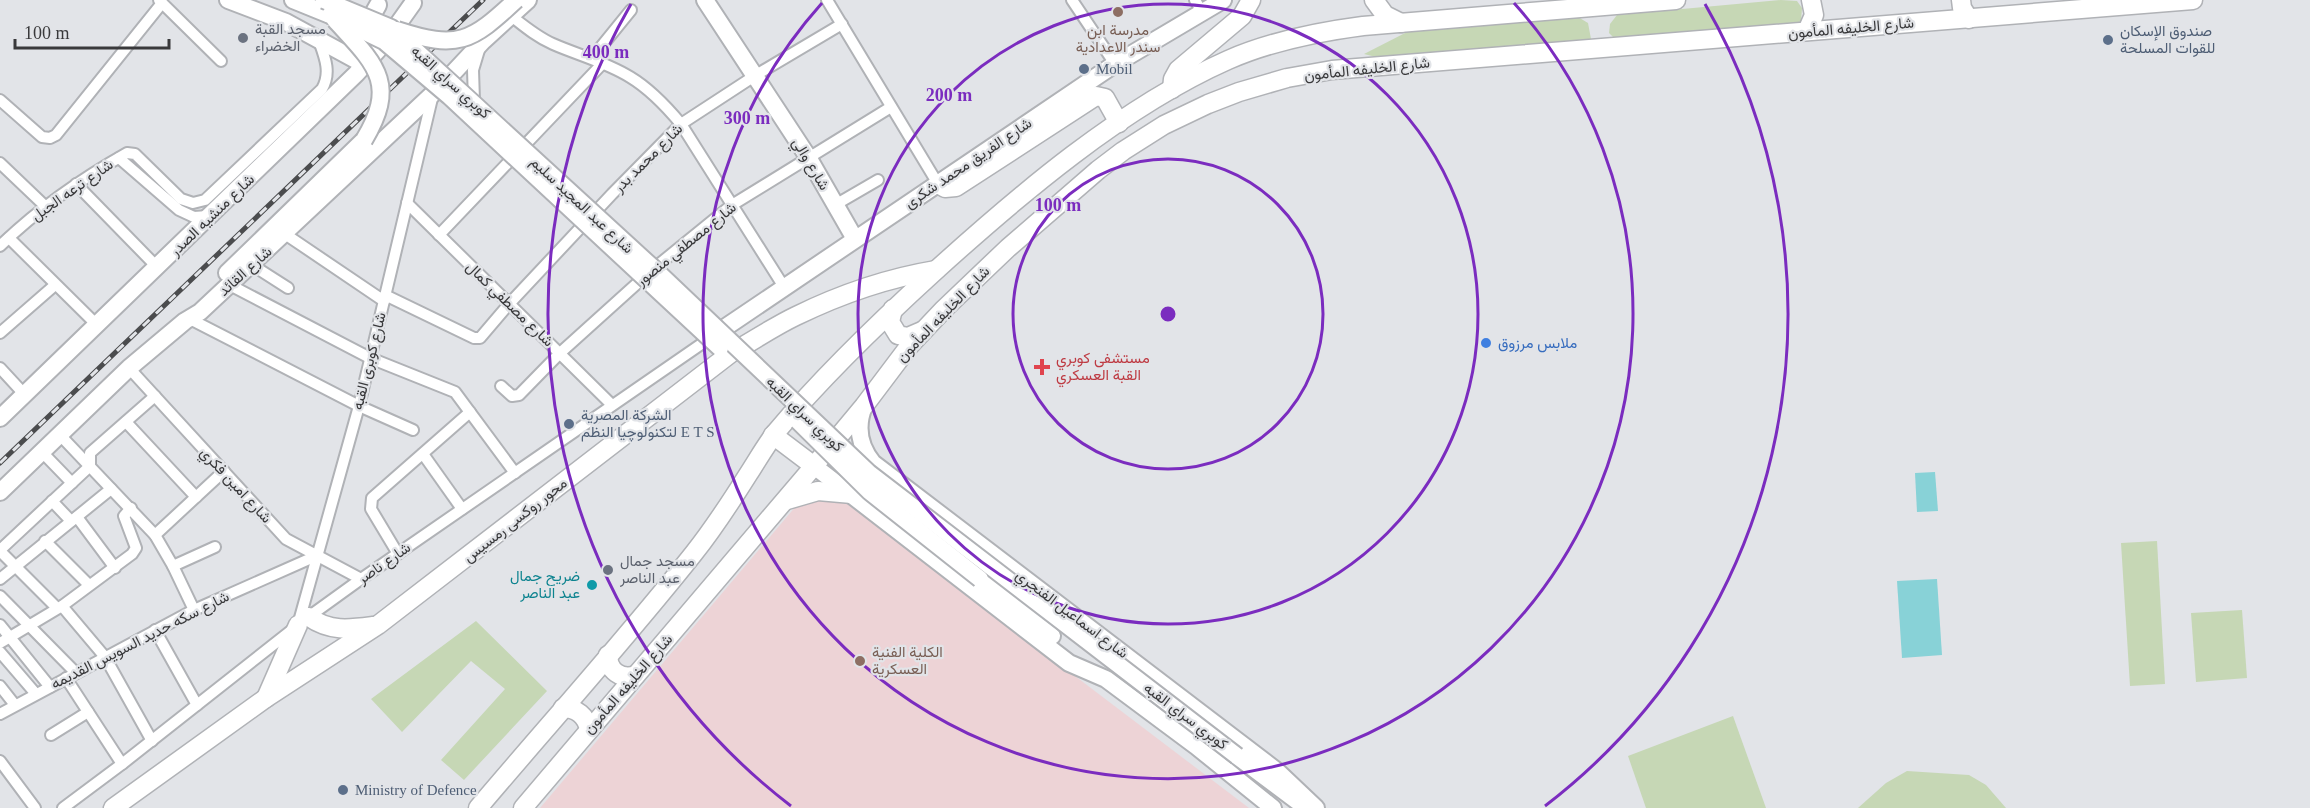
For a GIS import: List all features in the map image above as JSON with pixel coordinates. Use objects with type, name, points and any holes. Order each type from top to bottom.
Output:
[{"type":"main road","points":[[228,0],[269,15],[366,64]]},
{"type":"main road","name":"كوبري سراي القبه","points":[[293,0],[392,28],[652,267],[869,473],[1307,808]]},
{"type":"main road","points":[[392,28],[430,40],[455,41],[483,30],[528,0]]},
{"type":"main road","name":"شارع الفريق محمد شكرى","points":[[717,333],[1198,6],[1224,0]]},
{"type":"main road","points":[[1172,89],[1178,70],[1242,16],[1251,0]]},
{"type":"main road","points":[[1379,0],[1385,15],[1401,23]]},
{"type":"main road","points":[[478,808],[704,541],[773,435],[799,405],[892,309],[936,270],[1035,185],[1119,123],[1172,89],[1230,59],[1271,44],[1328,30],[1602,3],[1673,0]]},
{"type":"main road","points":[[1808,31],[1814,15],[1810,0]]},
{"type":"main road","points":[[1960,0],[1969,19]]},
{"type":"main road","name":"شارع الخليفه المأمون","points":[[523,808],[785,501],[864,406],[901,355],[922,331],[1016,240],[1110,160],[1164,125],[1239,92],[1287,78],[1332,70],[2193,0]]},
{"type":"main road","points":[[342,51],[358,40],[374,2],[392,9],[407,6],[415,1]]},
{"type":"main road","name":"شارع منشيه الصدر","points":[[0,418],[158,268],[366,64],[391,35],[415,1]]},
{"type":"main road","name":"شارع والي","points":[[709,1],[808,157],[855,239]]},
{"type":"main road","points":[[188,320],[188,311],[364,140],[379,108],[381,97],[378,73],[374,64],[327,8]]},
{"type":"main road","name":"كوبري سراي القبه","points":[[327,8],[384,41],[449,96],[770,394],[860,483],[1106,679]]},
{"type":"main road","name":"شارع القائد","points":[[0,492],[129,368],[230,285],[285,234],[436,91],[513,8]]},
{"type":"main road","points":[[938,184],[945,188],[956,187],[1096,96],[1105,98],[1119,123]]},
{"type":"main road","name":"محور روكسى رمسيس","points":[[113,808],[266,698],[378,625],[731,353],[795,316],[839,298],[899,278],[936,270]]},
{"type":"main road","points":[[892,309],[890,322],[898,334],[908,337],[922,331]]},
{"type":"main road","name":"شارع اسماعيل الفنجري","points":[[864,406],[859,425],[862,445],[873,463],[1272,767],[1316,808]]},
{"type":"main road","points":[[773,435],[814,466]]},
{"type":"main road","name":"شارع اسماعيل الفنجري","points":[[814,466],[1069,663],[1106,679],[1196,746],[1273,808]]},
{"type":"main road","points":[[871,508],[871,498],[875,488],[882,482],[892,479]]},
{"type":"main road","points":[[785,501],[818,491],[852,494]]},
{"type":"main road","points":[[1035,623],[1049,615],[1054,600]]},
{"type":"main road","points":[[266,698],[304,621],[342,630],[378,625]]},
{"type":"main road","points":[[608,655],[609,663],[616,674],[624,677],[636,675]]},
{"type":"main road","points":[[563,708],[580,713],[585,718],[589,729]]},
{"type":"street","points":[[827,0],[938,184]]},
{"type":"street","points":[[1076,1],[1115,64]]},
{"type":"street","points":[[0,100],[39,134],[47,138],[57,135],[160,2],[221,61]]},
{"type":"street","points":[[513,8],[532,32],[552,44],[603,63],[629,76],[649,90],[681,124],[784,287]]},
{"type":"street","points":[[592,58],[632,10]]},
{"type":"street","name":"شارع محمد بدر","points":[[384,298],[477,338],[483,336],[509,304],[681,124],[756,75],[842,24]]},
{"type":"street","name":"شارع ترعه الجبل","points":[[0,246],[45,206],[76,184],[130,153],[135,154],[181,199],[193,203],[205,200],[322,89],[327,66],[318,38]]},
{"type":"street","points":[[474,101],[473,70],[483,41]]},
{"type":"street","points":[[439,235],[603,63]]},
{"type":"street","name":"شارع عبد المجيد سليم","points":[[436,91],[454,90],[474,101],[717,333]]},
{"type":"street","name":"شارع كوبرى القبه","points":[[304,621],[316,556],[359,406],[436,91]]},
{"type":"street","name":"شارع مصطفي منصور","points":[[501,386],[512,396],[518,396],[560,353],[652,270],[732,205],[891,107]]},
{"type":"street","points":[[119,158],[183,213],[194,217],[212,215]]},
{"type":"street","points":[[0,163],[45,206]]},
{"type":"street","points":[[836,205],[878,180]]},
{"type":"street","points":[[76,184],[158,268]]},
{"type":"street","name":"شارع مصطفي كمال","points":[[407,203],[612,405]]},
{"type":"street","points":[[285,234],[384,298]]},
{"type":"street","points":[[9,238],[98,326]]},
{"type":"street","points":[[252,265],[288,288]]},
{"type":"street","points":[[0,333],[55,285]]},
{"type":"street","points":[[230,285],[370,358],[455,392],[514,473]]},
{"type":"street","points":[[188,320],[359,406],[413,430]]},
{"type":"street","name":"شارع ناصر","points":[[63,808],[361,579],[717,333]]},
{"type":"street","points":[[0,368],[25,395]]},
{"type":"street","name":"شارع امين فكري","points":[[129,368],[286,539],[361,579]]},
{"type":"street","points":[[90,466],[89,454],[154,396]]},
{"type":"street","points":[[398,554],[371,509],[370,502],[470,412]]},
{"type":"street","points":[[126,422],[196,497]]},
{"type":"street","points":[[59,434],[155,535],[194,610]]},
{"type":"street","points":[[41,451],[72,483]]},
{"type":"street","points":[[423,454],[462,509]]},
{"type":"street","points":[[90,466],[0,550],[59,607],[105,657],[152,741]]},
{"type":"street","points":[[155,535],[224,471]]},
{"type":"street","points":[[0,579],[111,489]]},
{"type":"street","points":[[52,501],[74,519],[115,568]]},
{"type":"street","points":[[5,640],[59,607],[115,568],[135,551],[135,541],[124,518],[125,513],[131,508]]},
{"type":"street","points":[[45,541],[89,585]]},
{"type":"street","points":[[173,566],[215,547]]},
{"type":"street","name":"شارع سكه حديد السويس القديمه","points":[[1,712],[194,610],[316,556]]},
{"type":"street","points":[[0,596],[71,676],[88,712],[122,764]]},
{"type":"street","points":[[0,625],[5,640],[50,687]]},
{"type":"street","points":[[155,630],[196,705]]},
{"type":"street","points":[[0,652],[36,694]]},
{"type":"street","points":[[0,686],[15,705]]},
{"type":"street","points":[[51,735],[88,712]]},
{"type":"street","points":[[0,761],[35,808]]},
{"type":"shaded area","name":"الكلية الفنية العسكرية","points":[[839,497],[1249,808],[540,808],[802,499]]},
{"type":"green space","points":[[1781,0],[1797,1],[1802,8],[1801,21],[1794,24],[1615,39],[1609,33],[1610,24],[1617,15]]},
{"type":"green space","points":[[1578,17],[1588,23],[1591,39],[1584,45],[1388,60],[1364,54],[1409,31]]},
{"type":"green space","points":[[2157,541],[2165,684],[2130,686],[2121,543]]},
{"type":"green space","points":[[2242,610],[2247,678],[2196,682],[2191,613]]},
{"type":"green space","points":[[476,621],[547,691],[464,780],[441,760],[505,689],[471,661],[402,732],[371,699]]},
{"type":"green space","points":[[1733,716],[1766,808],[1646,808],[1628,756]]},
{"type":"green space","points":[[1907,771],[1969,775],[1986,785],[2006,808],[1858,808],[1886,783]]},
{"type":"water","points":[[1935,472],[1938,511],[1917,512],[1915,473]]},
{"type":"water","points":[[1937,579],[1942,655],[1902,658],[1897,581]]},
{"type":"railway","points":[[0,463],[483,0]]},
{"type":"place","name":"مدرسة ابن سندر الاعدادية","points":[[1118,12]]},
{"type":"place","name":"مسجد القبة الخضراء","points":[[243,38]]},
{"type":"place","name":"صندوق الإسكان للقوات المسلحة","points":[[2108,40]]},
{"type":"place","name":"Mobil","points":[[1084,69]]},
{"type":"place","name":"ملابس مرزوق","points":[[1486,343]]},
{"type":"place","name":"مستشفى كوبري القبة العسكري","points":[[1042,367]]},
{"type":"place","name":"الشركة المصرية لتكنولوچيا النظم E T S","points":[[569,424]]},
{"type":"place","name":"مسجد جمال عبد الناصر","points":[[608,570]]},
{"type":"place","name":"ضريح جمال عبد الناصر","points":[[592,585]]},
{"type":"place","name":"الكلية الفنية العسكرية","points":[[860,661]]},
{"type":"place","name":"Ministry of Defence","points":[[343,790]]}]
